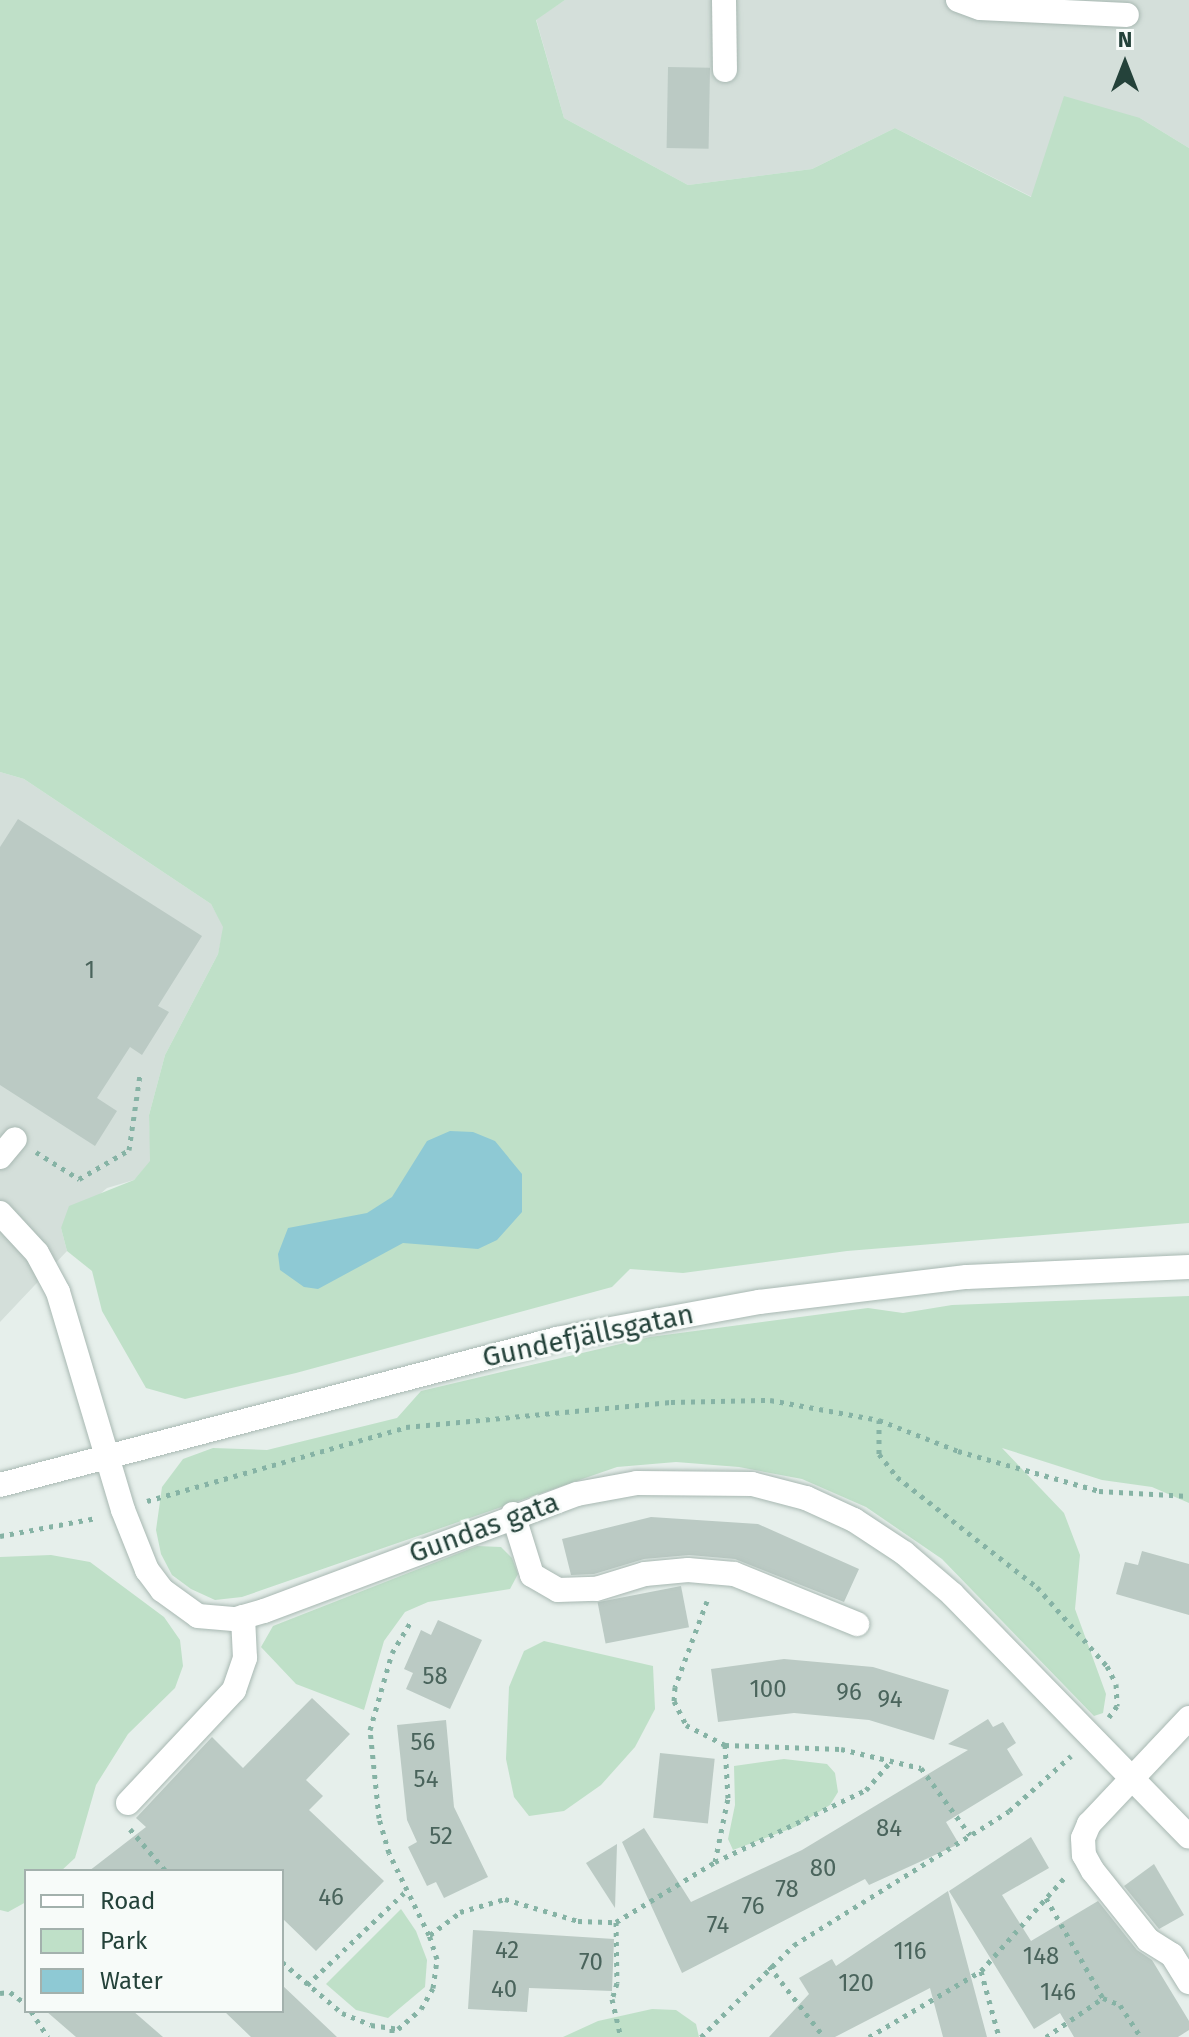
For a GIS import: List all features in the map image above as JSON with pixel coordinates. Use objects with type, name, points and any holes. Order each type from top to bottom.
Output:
[{"type":"street","points":[[724,0],[725,70]]},
{"type":"street","points":[[958,0],[980,8],[1127,15]]},
{"type":"street","name":"Gundas gata","points":[[0,1213],[37,1253],[58,1292],[123,1510],[147,1570],[178,1605],[214,1620],[243,1617],[513,1514],[637,1483],[752,1484],[806,1498],[904,1553],[952,1594],[1089,1739],[1189,1837]]},
{"type":"street","name":"Gundefjällsgatan","points":[[0,1485],[557,1339],[759,1302],[967,1277],[1189,1267]]},
{"type":"street","points":[[513,1514],[532,1575],[558,1590],[596,1589],[645,1574],[708,1572],[764,1584],[857,1624]]},
{"type":"street","points":[[128,1803],[234,1690],[245,1658],[243,1617]]},
{"type":"street","points":[[1189,1718],[1089,1824],[1084,1855],[1148,1940],[1172,1955],[1189,1982]]},
{"type":"path","points":[[8,1148],[79,1179],[129,1150],[140,1075]]},
{"type":"path","points":[[0,1536],[123,1510],[301,1453],[406,1427],[657,1403],[770,1400],[879,1420],[1045,1479],[1099,1491],[1189,1496]]},
{"type":"path","points":[[701,2037],[769,1966],[825,1923],[1009,1811],[1089,1739],[1117,1706],[1116,1684],[1107,1666],[1037,1587],[997,1551],[897,1477],[879,1454],[879,1420]]},
{"type":"path","points":[[708,1572],[706,1604],[674,1701],[686,1725],[725,1745],[841,1749],[921,1768],[970,1835]]},
{"type":"path","points":[[284,1964],[342,2013],[392,2028],[421,2009],[433,1988],[437,1959],[379,1818],[370,1730],[392,1653],[411,1621]]},
{"type":"path","points":[[715,1862],[728,1798],[725,1745]]},
{"type":"path","points":[[429,1935],[460,1912],[505,1899],[578,1921],[616,1922],[715,1862],[866,1790],[892,1760]]},
{"type":"path","points":[[128,1803],[130,1829],[164,1869]]},
{"type":"path","points":[[869,2037],[981,1971],[1084,1855]]},
{"type":"path","points":[[307,1985],[407,1890]]},
{"type":"path","points":[[1046,1898],[1103,1998],[1120,2005],[1141,2037]]},
{"type":"path","points":[[616,1922],[617,1983],[612,1999],[621,2037]]},
{"type":"path","points":[[769,1966],[824,2037]]},
{"type":"path","points":[[981,1971],[999,2037]]},
{"type":"path","points":[[0,1993],[10,1992],[24,2002]]},
{"type":"path","points":[[1046,2037],[1103,1998]]},
{"type":"path","points":[[32,2013],[48,2037]]},
{"type":"path","points":[[40,2028],[42,2037]]},
{"type":"path","points":[[392,2028],[392,2037]]},
{"type":"shaded area","points":[[565,0],[1189,0],[1189,148],[1140,118],[1032,197],[895,128],[812,169],[688,185],[564,118],[536,19]]},
{"type":"shaded area","points":[[0,772],[24,779],[211,904],[224,927],[218,954],[165,1055],[149,1115],[151,1161],[134,1180],[107,1188],[61,1228],[67,1251],[0,1322]]},
{"type":"green space","points":[[0,0],[565,0],[536,20],[564,118],[688,185],[812,169],[895,128],[1031,197],[1064,96],[1140,118],[1189,148],[1189,1223],[847,1251],[683,1273],[630,1269],[612,1287],[296,1373],[185,1399],[146,1388],[102,1311],[92,1271],[67,1251],[61,1228],[69,1206],[134,1180],[150,1161],[149,1115],[165,1055],[218,954],[223,927],[211,904],[24,779],[0,772]]},
{"type":"green space","points":[[1189,1296],[1189,1503],[1152,1487],[1102,1480],[1002,1448],[1064,1513],[1080,1555],[1075,1609],[1106,1694],[1103,1713],[1094,1716],[942,1559],[866,1507],[802,1479],[739,1467],[676,1462],[617,1467],[242,1597],[215,1600],[191,1589],[172,1575],[161,1554],[156,1530],[162,1487],[183,1459],[213,1448],[267,1450],[397,1418],[421,1391],[650,1337],[868,1308],[903,1313],[952,1305]]},
{"type":"green space","points":[[477,1546],[501,1547],[512,1558],[518,1574],[510,1589],[428,1602],[405,1612],[384,1641],[364,1710],[296,1684],[261,1647],[273,1626]]},
{"type":"green space","points":[[51,1555],[90,1562],[164,1617],[180,1640],[183,1666],[175,1688],[128,1734],[96,1785],[75,1858],[63,1869],[24,1869],[24,1903],[8,1912],[0,1910],[0,1557]]},
{"type":"green space","points":[[544,1641],[653,1666],[655,1709],[635,1747],[601,1785],[564,1811],[529,1816],[514,1797],[506,1759],[509,1687],[524,1651]]},
{"type":"green space","points":[[784,1759],[827,1764],[835,1773],[838,1792],[830,1805],[795,1827],[733,1850],[728,1839],[735,1805],[734,1766]]},
{"type":"green space","points":[[401,1909],[416,1931],[427,1960],[425,1987],[388,2018],[356,2010],[326,1984]]},
{"type":"green space","points":[[652,2009],[676,2010],[696,2024],[699,2037],[563,2037],[598,2021]]},
{"type":"water","points":[[450,1131],[473,1132],[495,1141],[522,1174],[522,1212],[497,1240],[478,1249],[403,1243],[318,1289],[304,1287],[280,1270],[278,1254],[288,1228],[367,1213],[392,1197],[427,1141]]},
{"type":"building","points":[[668,67],[710,68],[709,149],[667,148]]},
{"type":"building","points":[[18,819],[202,936],[158,1006],[169,1012],[142,1055],[130,1047],[97,1098],[117,1111],[95,1146],[0,1085],[0,847]]},
{"type":"building","points":[[651,1517],[758,1524],[859,1569],[844,1602],[735,1559],[689,1555],[644,1559],[594,1574],[571,1575],[562,1539]]},
{"type":"building","points":[[1142,1551],[1189,1564],[1189,1615],[1116,1594],[1125,1562],[1138,1565]]},
{"type":"building","points":[[681,1586],[689,1627],[606,1643],[598,1602]]},
{"type":"building","points":[[438,1620],[482,1640],[450,1709],[406,1689],[413,1673],[404,1669],[421,1630],[431,1635]]},
{"type":"building","points":[[784,1659],[873,1667],[949,1690],[934,1740],[869,1720],[794,1713],[718,1722],[711,1669]]},
{"type":"building","points":[[312,1698],[350,1734],[306,1780],[323,1796],[309,1810],[384,1881],[316,1951],[284,1920],[284,1869],[92,1869],[146,1827],[136,1818],[212,1737],[243,1768]]},
{"type":"building","points":[[988,1719],[993,1727],[1003,1722],[1016,1743],[1007,1749],[1023,1775],[946,1822],[959,1844],[869,1885],[865,1879],[682,1973],[622,1842],[644,1828],[691,1902],[802,1850],[968,1750],[948,1744]]},
{"type":"building","points":[[446,1720],[454,1807],[488,1877],[444,1898],[436,1882],[427,1886],[408,1847],[417,1842],[407,1820],[397,1725]]},
{"type":"building","points":[[660,1753],[715,1759],[708,1823],[653,1818]]},
{"type":"building","points":[[1031,1837],[1049,1868],[1002,1895],[1031,1941],[1098,1901],[1137,1950],[1152,1960],[1189,2021],[1189,2030],[1178,2037],[1074,2037],[1060,2013],[1034,2029],[949,1891]]},
{"type":"building","points":[[617,1844],[615,1908],[586,1863]]},
{"type":"building","points":[[1154,1864],[1184,1915],[1159,1929],[1124,1886]]},
{"type":"building","points":[[948,1891],[987,2037],[943,2037],[930,1988],[835,2037],[769,2037],[809,1994],[799,1978],[832,1959],[836,1966]]},
{"type":"building","points":[[473,1930],[614,1939],[612,1991],[529,1988],[527,2012],[468,2009]]},
{"type":"building","points":[[284,1987],[337,2037],[251,2037],[226,2013],[284,2013]]},
{"type":"building","points":[[48,2013],[135,2013],[163,2037],[76,2037]]}]
